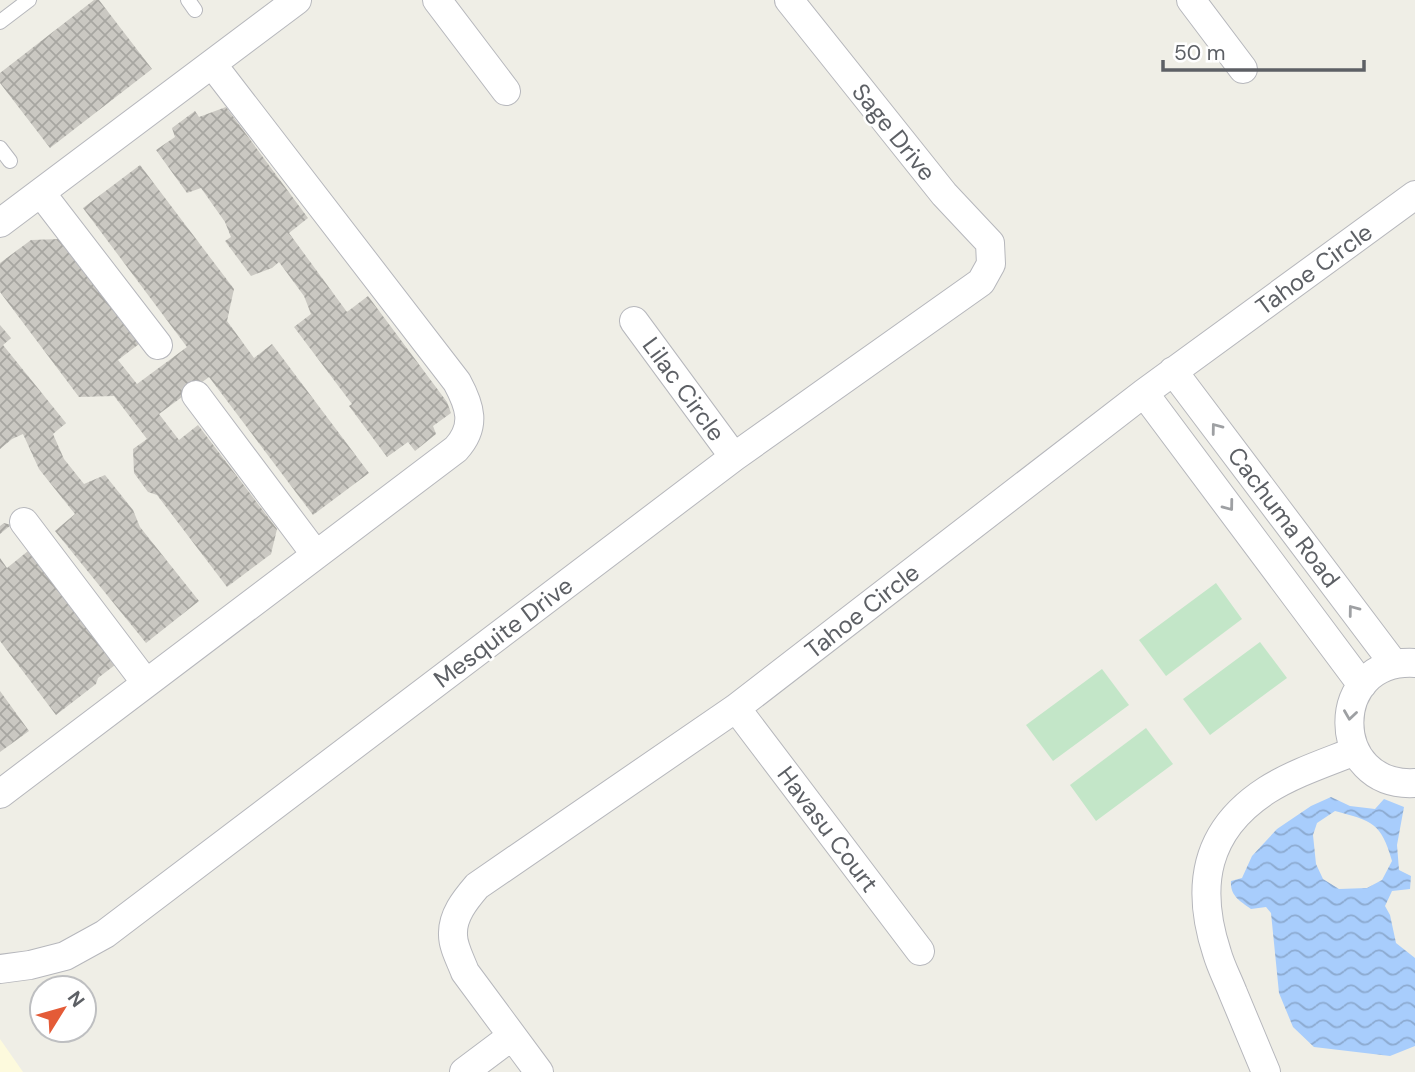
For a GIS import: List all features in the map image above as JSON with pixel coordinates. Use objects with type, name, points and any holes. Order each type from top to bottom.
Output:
[{"type":"street","points":[[0,223],[297,0]]},
{"type":"street","points":[[437,0],[506,91]]},
{"type":"street","name":"Sage Drive","points":[[789,0],[944,194],[990,243],[991,264]]},
{"type":"street","points":[[1191,0],[1243,69]]},
{"type":"street","points":[[0,794],[456,449],[464,440],[468,427],[470,410],[457,382],[212,64]]},
{"type":"street","points":[[41,192],[158,345]]},
{"type":"street","name":"Tahoe Circle","points":[[539,1072],[465,972],[458,954],[453,936],[456,919],[464,901],[477,886],[736,708],[1173,371],[1415,195]]},
{"type":"street","name":"Mesquite Drive","points":[[0,969],[65,956],[105,934],[734,457],[981,282],[991,264]]},
{"type":"street","name":"Lilac Circle","points":[[634,321],[734,457]]},
{"type":"street","name":"Cachuma Road","points":[[1173,371],[1405,664]]},
{"type":"street","name":"Cachuma Road","points":[[1144,393],[1362,685]]},
{"type":"street","points":[[196,395],[316,555]]},
{"type":"street","points":[[24,522],[146,683]]},
{"type":"street","points":[[1405,664],[1382,669],[1362,685],[1355,695],[1348,717],[1348,729],[1355,751],[1378,775],[1401,783],[1415,783]]},
{"type":"street","name":"Havasu Court","points":[[736,708],[920,951]]},
{"type":"street","points":[[1266,1072],[1217,953],[1208,920],[1205,892],[1209,864],[1218,841],[1231,820],[1247,804],[1299,772],[1355,751]]},
{"type":"street","points":[[464,1072],[512,1036]]},
{"type":"lane","points":[[0,22],[29,0]]},
{"type":"lane","points":[[0,148],[10,161]]},
{"type":"shaded area","points":[[0,1039],[23,1072],[0,1072]]},
{"type":"green space","points":[[1216,583],[1242,619],[1166,676],[1139,640]]},
{"type":"green space","points":[[1260,642],[1287,678],[1210,735],[1183,699]]},
{"type":"green space","points":[[1102,669],[1129,705],[1053,761],[1026,725]]},
{"type":"green space","points":[[1146,728],[1173,764],[1096,821],[1070,785]]},
{"type":"water","points":[[1331,797],[1350,806],[1375,809],[1384,799],[1404,807],[1397,845],[1399,870],[1411,876],[1410,889],[1392,891],[1385,906],[1390,915],[1396,943],[1415,958],[1415,1046],[1390,1056],[1314,1047],[1293,1027],[1279,993],[1271,913],[1266,907],[1251,909],[1236,898],[1232,891],[1231,881],[1242,878],[1252,856],[1277,829],[1311,806]],"holes":[[[1335,811],[1366,821],[1379,831],[1392,861],[1382,880],[1367,888],[1339,889],[1323,879],[1316,864],[1313,835],[1317,823]]]},
{"type":"building","points":[[94,0],[99,0],[152,69],[50,148],[0,83],[0,73]]},
{"type":"building","points":[[226,107],[308,218],[289,233],[347,312],[368,296],[447,402],[451,413],[433,426],[436,434],[415,451],[408,442],[387,457],[349,406],[352,404],[294,327],[311,314],[304,296],[279,262],[272,268],[251,276],[225,241],[231,237],[225,222],[201,188],[187,193],[156,150],[175,137],[172,128],[195,111],[199,117]]},
{"type":"building","points":[[140,165],[234,289],[227,321],[254,358],[272,344],[369,473],[313,515],[209,377],[159,414],[179,440],[198,425],[277,529],[271,554],[227,587],[157,495],[148,492],[134,473],[133,449],[147,439],[114,396],[79,397],[0,292],[0,263],[31,240],[60,239],[139,344],[118,360],[137,384],[187,347],[83,208]]},
{"type":"building","points":[[0,325],[11,338],[3,345],[66,423],[53,434],[64,459],[84,484],[105,475],[133,510],[140,527],[199,601],[146,643],[55,531],[75,514],[39,469],[23,434],[0,449]]},
{"type":"building","points":[[4,523],[11,525],[0,534],[0,526]]},
{"type":"building","points":[[28,551],[115,665],[98,678],[96,684],[56,715],[0,641],[0,558],[7,568]]},
{"type":"building","points":[[0,691],[29,731],[0,752]]}]
